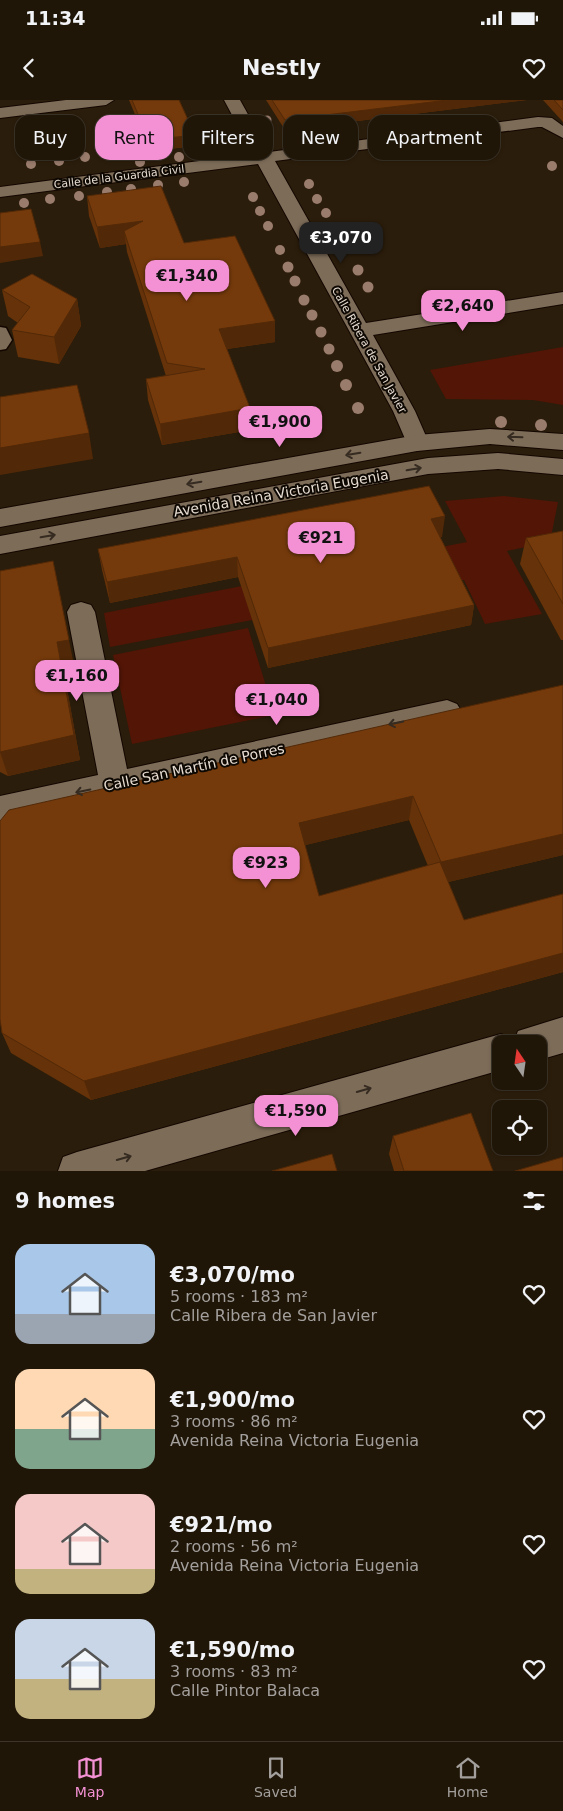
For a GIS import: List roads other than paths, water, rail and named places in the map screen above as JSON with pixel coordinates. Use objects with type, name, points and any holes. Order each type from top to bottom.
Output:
[{"type":"street","points":[[0,113],[106,100]]},
{"type":"street","name":"Calle Ribera de San Javier","points":[[232,100],[240,115]]},
{"type":"street","name":"Calle de la Guardia Civil","points":[[273,157],[538,122],[546,122],[563,133]]},
{"type":"street","name":"Calle de la Guardia Civil","points":[[0,192],[248,160]]},
{"type":"street","name":"Calle Ribera de San Javier","points":[[264,160],[404,411],[417,443]]},
{"type":"street","points":[[358,331],[563,298]]},
{"type":"street","name":"Avenida Reina Victoria Eugenia","points":[[0,518],[458,437],[498,436],[537,438],[563,442]]},
{"type":"street","name":"Avenida Reina Victoria Eugenia","points":[[0,545],[428,466],[498,461],[563,467]]},
{"type":"street","points":[[81,612],[115,784]]},
{"type":"street","name":"Calle San Martín de Porres","points":[[0,809],[475,706]]},
{"type":"street","points":[[548,1039],[563,1035]]},
{"type":"street","points":[[77,1171],[492,1055]]},
{"type":"lane","points":[[0,332],[3,340],[0,345]]}]
